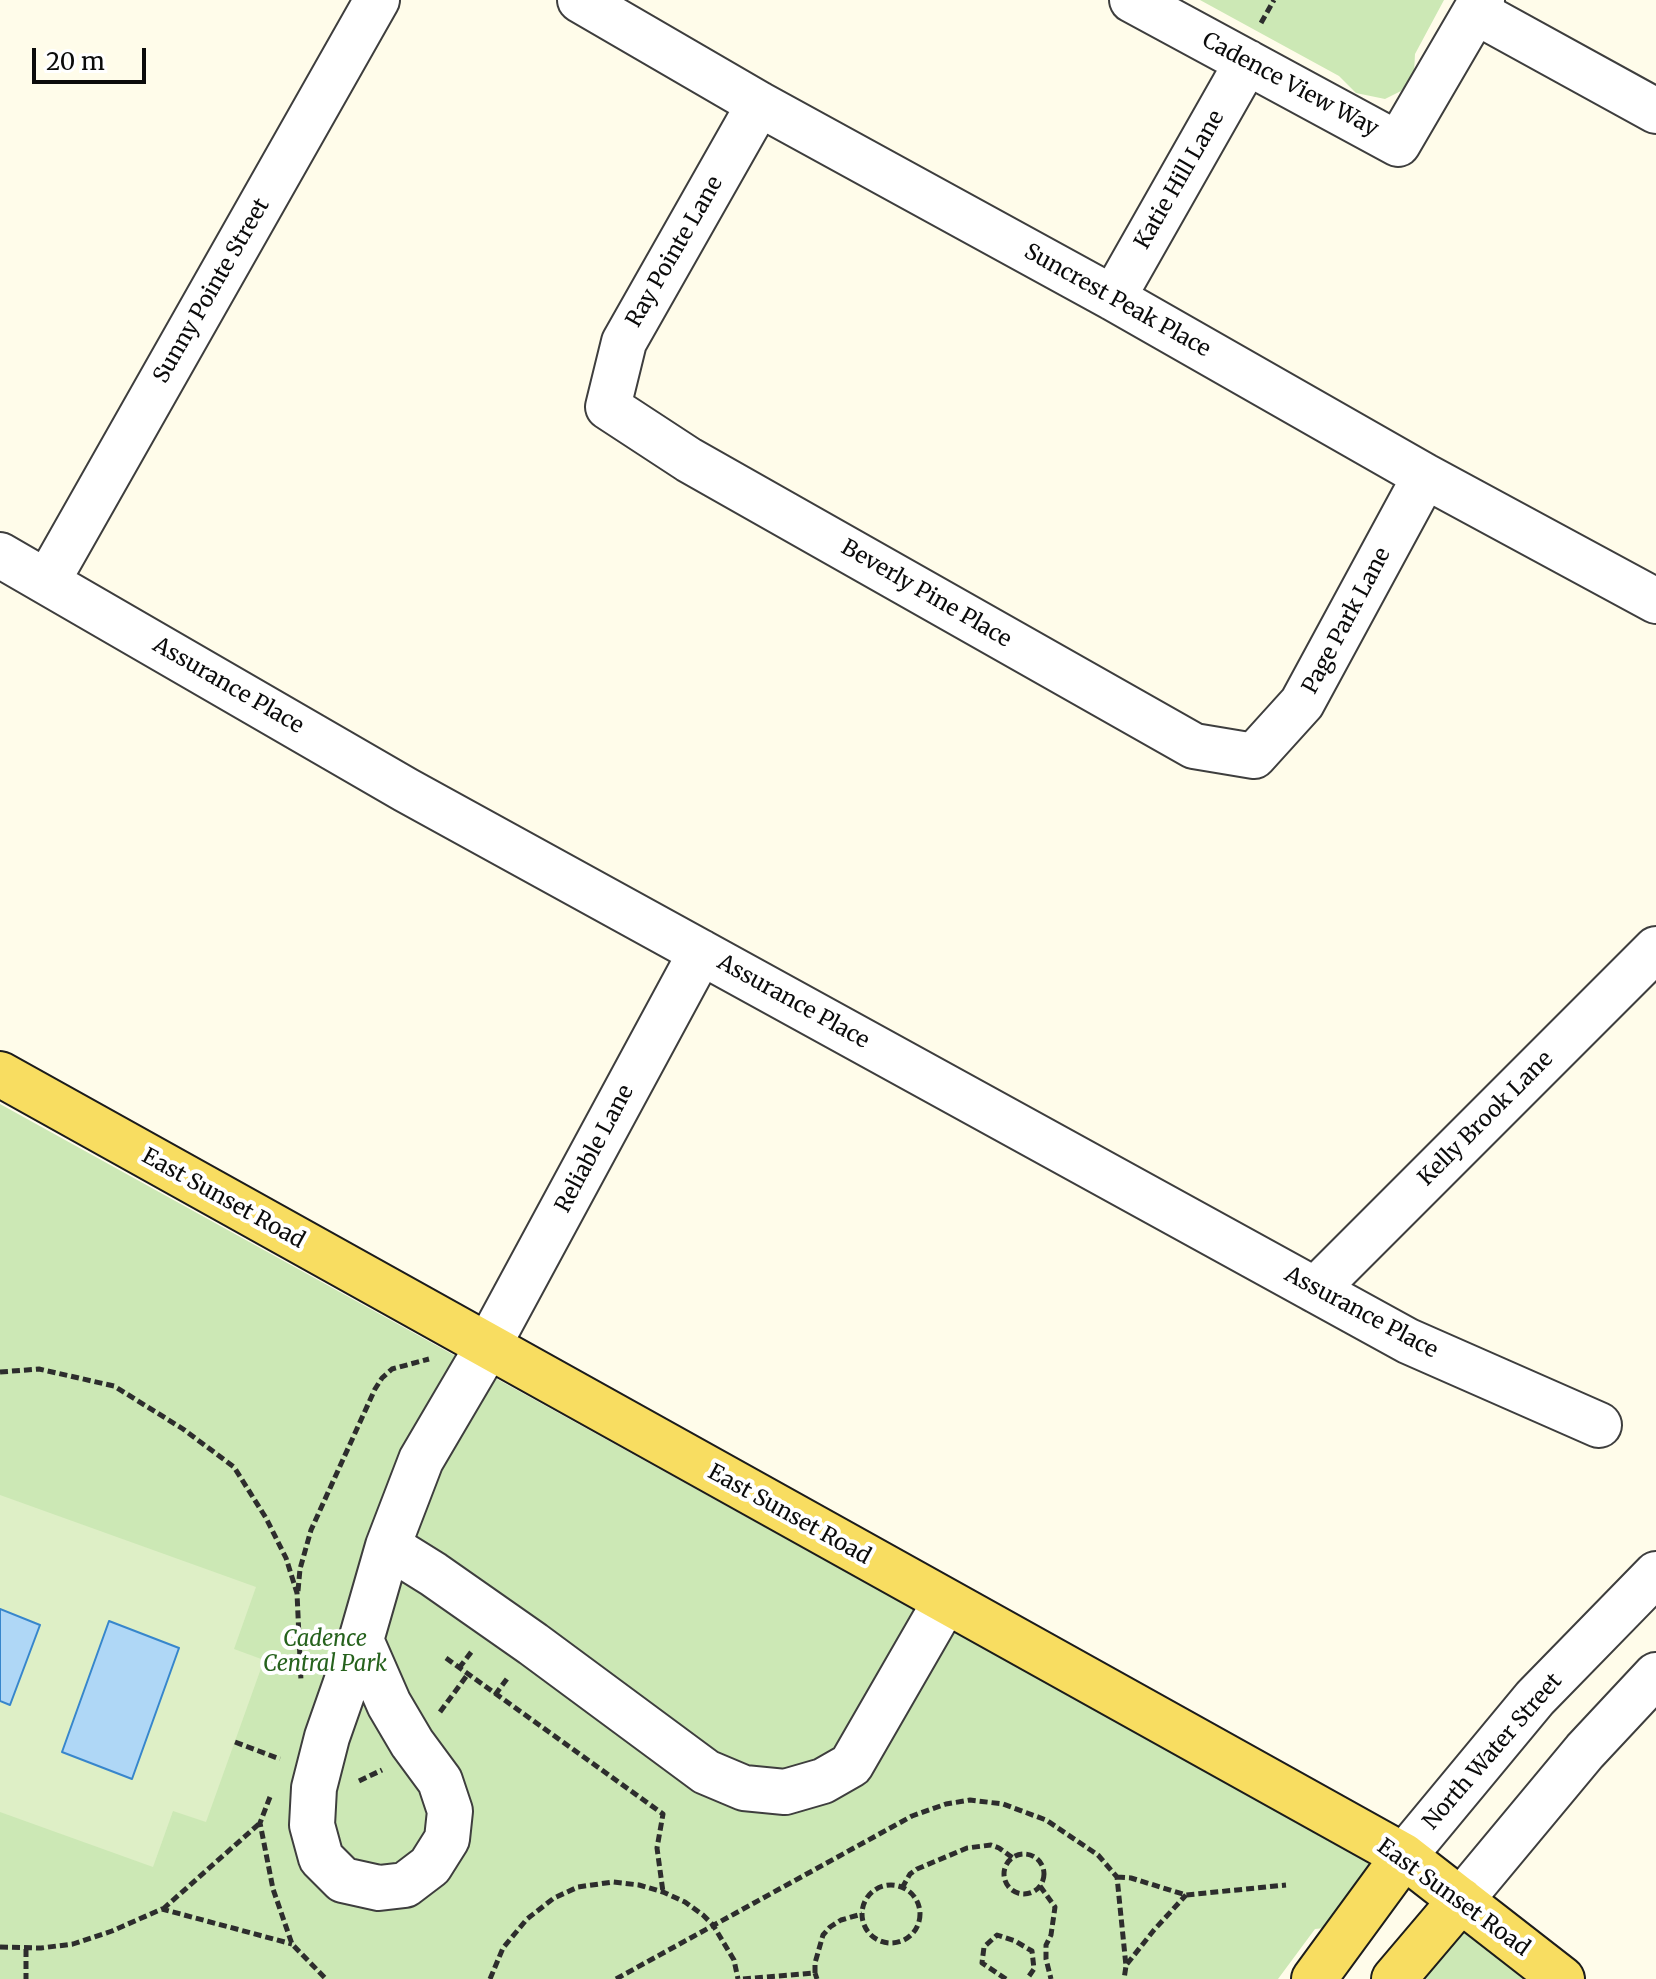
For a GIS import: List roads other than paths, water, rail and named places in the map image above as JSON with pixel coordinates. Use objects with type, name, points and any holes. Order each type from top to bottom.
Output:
[{"type":"main road","name":"East Sunset Road","points":[[0,1074],[1404,1856],[1562,1979]]},
{"type":"main road","name":"North Water Street","points":[[1314,1979],[1404,1856]]},
{"type":"main road","points":[[1394,1979],[1461,1900]]},
{"type":"street","name":"Sunny Pointe Street","points":[[47,582],[377,0]]},
{"type":"street","name":"Suncrest Peak Place","points":[[580,0],[759,104],[1113,298],[1425,476],[1656,601]]},
{"type":"street","name":"Cadence View Way","points":[[1132,0],[1253,43],[1398,144],[1479,6],[1656,111]]},
{"type":"street","name":"Katie Hill Lane","points":[[1113,298],[1253,43]]},
{"type":"street","name":"Ray Pointe Lane","points":[[608,407],[624,342],[759,104]]},
{"type":"street","name":"Beverly Pine Place","points":[[608,407],[689,460],[1194,746],[1254,756]]},
{"type":"street","name":"Page Park Lane","points":[[1254,756],[1302,703],[1425,476]]},
{"type":"street","name":"Assurance Place","points":[[0,555],[406,790],[1408,1341],[1599,1425]]},
{"type":"street","name":"Kelly Brook Lane","points":[[1315,1290],[1656,949]]},
{"type":"street","name":"Reliable Lane","points":[[361,1640],[389,1704],[440,1781],[450,1811],[447,1839],[430,1866],[405,1885],[379,1888],[343,1880],[321,1858],[312,1825],[314,1788],[327,1737],[361,1640],[388,1546],[421,1460],[488,1346],[701,952]]},
{"type":"street","points":[[388,1546],[533,1644],[706,1772],[744,1788],[785,1792],[823,1781],[851,1765],[945,1602]]},
{"type":"street","name":"North Water Street","points":[[1404,1856],[1535,1698],[1656,1574]]},
{"type":"street","points":[[1461,1900],[1585,1751],[1656,1675]]},
{"type":"water","points":[[0,1609],[40,1625],[10,1705],[0,1701]]},
{"type":"water","points":[[109,1621],[179,1648],[132,1779],[62,1752]]},
{"type":"park label","name":"Cadence Central Park","points":[[325,1652]]}]
